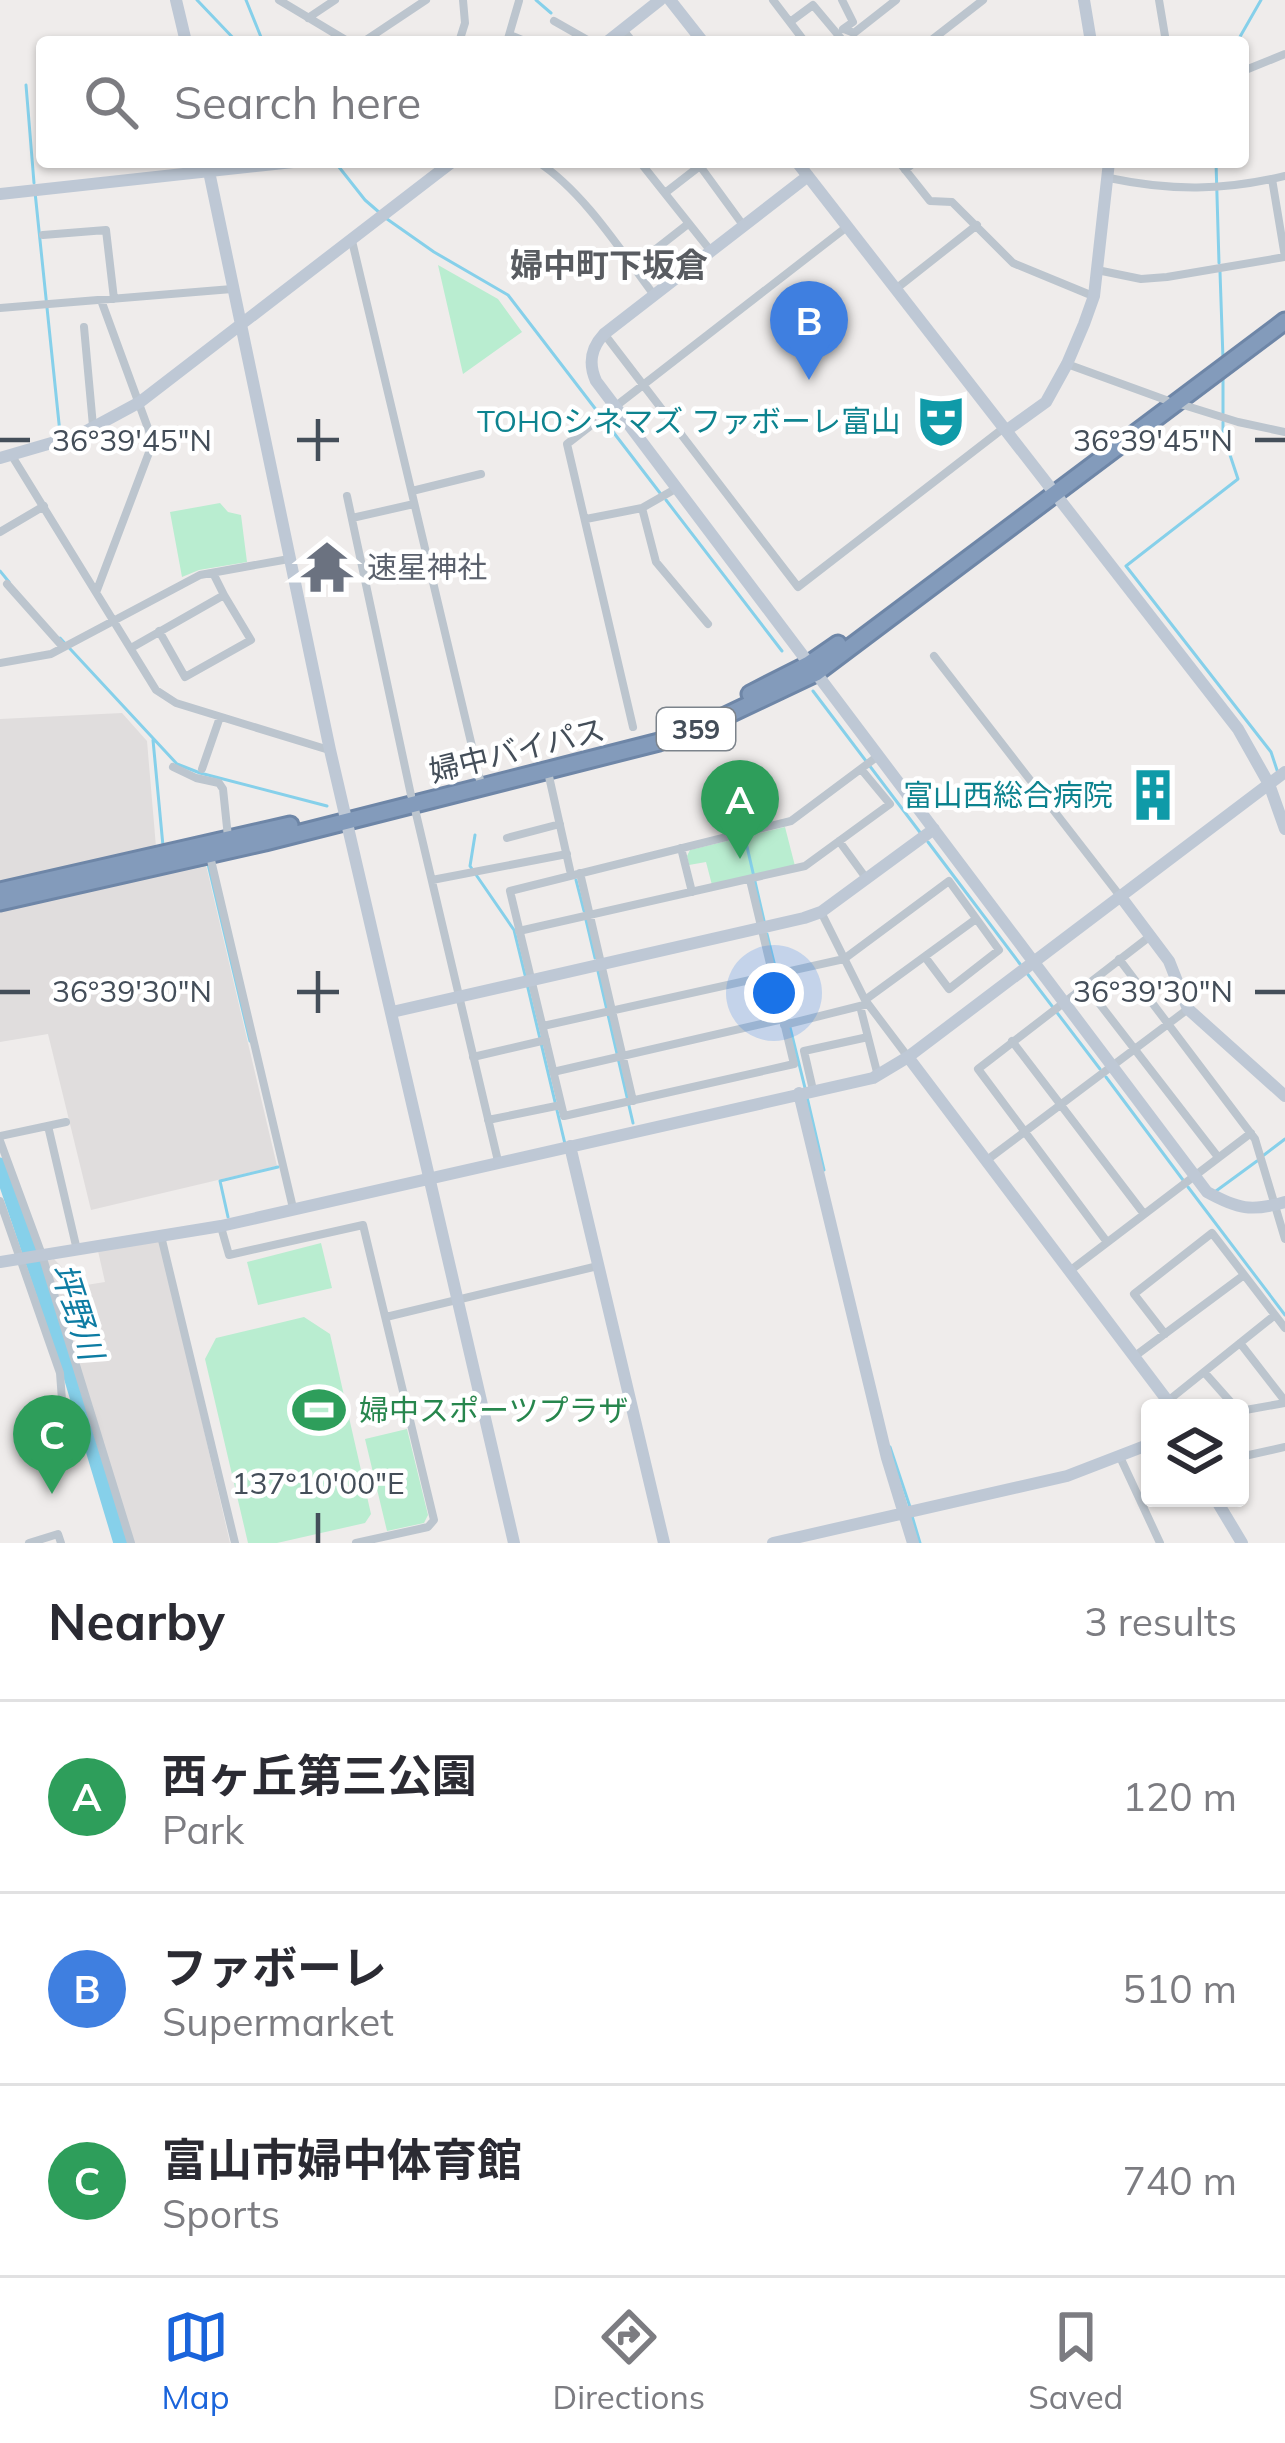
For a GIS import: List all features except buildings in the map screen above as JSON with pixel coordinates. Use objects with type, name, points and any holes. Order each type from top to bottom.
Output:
[{"type":"highway","name":"婦中バイパス","points":[[1172,402],[1285,311]]},
{"type":"highway","name":"婦中バイパス","points":[[412,799],[676,737],[813,668],[1285,321]]},
{"type":"highway","name":"婦中バイパス","points":[[0,902],[210,855],[656,736],[813,668]]},
{"type":"highway","name":"婦中バイパス","points":[[0,891],[347,816]]},
{"type":"street","points":[[176,0],[185,36]]},
{"type":"street","points":[[279,0],[340,36]]},
{"type":"street","points":[[308,18],[335,0]]},
{"type":"street","points":[[372,36],[426,0]]},
{"type":"street","points":[[461,36],[463,0]]},
{"type":"street","points":[[615,36],[660,0]]},
{"type":"street","points":[[670,0],[698,36]]},
{"type":"street","points":[[773,0],[800,36]]},
{"type":"street","points":[[842,0],[853,22],[842,35]]},
{"type":"street","points":[[842,35],[854,33],[896,0]]},
{"type":"street","points":[[1084,0],[1090,36]]},
{"type":"street","points":[[1159,0],[1165,36]]},
{"type":"street","points":[[509,36],[519,1]]},
{"type":"street","points":[[936,36],[979,1]]},
{"type":"street","points":[[790,22],[813,5],[842,35]]},
{"type":"street","points":[[554,21],[580,36]]},
{"type":"street","points":[[623,30],[628,36]]},
{"type":"street","points":[[1249,69],[1285,54]]},
{"type":"street","points":[[0,194],[200,168]]},
{"type":"street","points":[[208,168],[331,750],[514,1543]]},
{"type":"street","points":[[331,750],[220,717],[156,691],[44,506],[6,456],[52,445],[140,402],[444,168]]},
{"type":"street","points":[[548,168],[581,200],[655,296]]},
{"type":"street","points":[[645,168],[711,252]]},
{"type":"street","points":[[665,193],[697,168]]},
{"type":"street","points":[[705,168],[743,225]]},
{"type":"street","points":[[802,168],[1238,729],[1269,784],[1285,829]]},
{"type":"street","points":[[904,168],[930,201],[952,202],[1013,263],[1094,296]]},
{"type":"street","points":[[604,334],[797,587],[1046,402],[1094,296],[1109,168]]},
{"type":"street","points":[[808,176],[604,334],[592,353],[592,373],[1207,1192],[1239,1208],[1280,1204]]},
{"type":"street","points":[[1108,178],[1212,190],[1285,176]]},
{"type":"street","points":[[1097,269],[1141,279],[1285,257],[1272,179]]},
{"type":"street","points":[[632,267],[688,224]]},
{"type":"street","points":[[633,727],[567,443],[849,226]]},
{"type":"street","points":[[897,289],[977,226]]},
{"type":"street","points":[[44,235],[106,230],[114,299]]},
{"type":"street","points":[[352,239],[480,780]]},
{"type":"street","points":[[0,308],[232,289]]},
{"type":"street","points":[[97,592],[153,442],[101,300]]},
{"type":"street","points":[[84,327],[93,428]]},
{"type":"street","points":[[1067,364],[1172,402],[1285,432]]},
{"type":"street","points":[[412,491],[481,474]]},
{"type":"street","points":[[586,519],[642,508],[677,488]]},
{"type":"street","points":[[346,496],[498,1161]]},
{"type":"street","points":[[352,518],[415,504]]},
{"type":"street","points":[[0,532],[44,506]]},
{"type":"street","points":[[642,508],[656,562],[708,624]]},
{"type":"street","points":[[0,663],[51,654],[200,575],[289,559]]},
{"type":"street","points":[[159,631],[184,677],[250,640],[213,573]]},
{"type":"street","points":[[7,584],[63,647]]},
{"type":"street","points":[[0,597],[16,595]]},
{"type":"street","points":[[131,648],[224,595]]},
{"type":"street","points":[[934,656],[1169,961],[1188,1009],[1285,1096]]},
{"type":"street","points":[[202,770],[220,717]]},
{"type":"street","points":[[750,880],[794,1064],[564,1116],[510,890],[791,821],[878,756]]},
{"type":"street","points":[[173,767],[223,789],[229,839]]},
{"type":"street","points":[[519,932],[805,866],[890,804],[861,769]]},
{"type":"street","points":[[548,770],[567,854],[590,916],[633,1101]]},
{"type":"street","points":[[0,1262],[221,1226],[878,1076],[1285,772]]},
{"type":"street","points":[[507,838],[560,824]]},
{"type":"street","points":[[392,1012],[821,912],[934,830]]},
{"type":"street","points":[[839,841],[867,879]]},
{"type":"street","points":[[681,848],[692,892]]},
{"type":"street","points":[[432,880],[567,854]]},
{"type":"street","points":[[210,855],[293,1208]]},
{"type":"street","points":[[542,1026],[844,959],[949,881],[999,950],[949,989],[926,957]]},
{"type":"street","points":[[821,912],[864,1004],[1166,1399]]},
{"type":"street","points":[[553,1072],[864,1004],[976,919]]},
{"type":"street","points":[[1107,1242],[978,1069],[1150,936]]},
{"type":"street","points":[[1119,959],[1251,1132],[1280,1204],[1285,1239]]},
{"type":"street","points":[[1085,985],[1218,1157]]},
{"type":"street","points":[[864,1004],[878,1076]]},
{"type":"street","points":[[987,1160],[1188,1009]]},
{"type":"street","points":[[868,1037],[804,1051],[806,1092],[887,1458],[913,1543]]},
{"type":"street","points":[[473,1057],[545,1040]]},
{"type":"street","points":[[1012,1041],[1144,1214]]},
{"type":"street","points":[[488,1120],[561,1106]]},
{"type":"street","points":[[66,1122],[0,1138],[42,1256],[131,1543]]},
{"type":"street","points":[[47,1126],[77,1250]]},
{"type":"street","points":[[1071,1270],[1251,1132]]},
{"type":"street","points":[[570,1145],[664,1543]]},
{"type":"street","points":[[0,1202],[56,1360],[62,1400]]},
{"type":"street","points":[[221,1226],[229,1255],[363,1226],[434,1520],[428,1527],[356,1543]]},
{"type":"street","points":[[1166,1334],[1134,1294],[1212,1233],[1285,1328]]},
{"type":"street","points":[[161,1236],[235,1543]]},
{"type":"street","points":[[386,1317],[598,1266]]},
{"type":"street","points":[[1135,1357],[1244,1275]]},
{"type":"street","points":[[1176,1399],[1275,1315]]},
{"type":"street","points":[[1240,1343],[1285,1402],[1249,1407]]},
{"type":"street","points":[[56,1360],[73,1355]]},
{"type":"street","points":[[1204,1372],[1229,1399]]},
{"type":"street","points":[[1249,1455],[1285,1447]]},
{"type":"street","points":[[773,1543],[1067,1476],[1141,1448]]},
{"type":"street","points":[[1120,1457],[1160,1543]]},
{"type":"street","points":[[1220,1507],[1242,1543]]},
{"type":"street","points":[[29,1543],[58,1534],[61,1543]]},
{"type":"shaded area","points":[[122,713],[147,741],[156,847],[0,881],[0,719]]},
{"type":"shaded area","points":[[206,865],[277,1166],[91,1210],[48,1034],[0,1042],[0,911]]},
{"type":"shaded area","points":[[160,1240],[230,1543],[134,1543],[46,1261],[54,1259],[80,1286],[105,1282],[98,1251]]},
{"type":"green space","points":[[438,265],[498,299],[522,332],[463,374]]},
{"type":"green space","points":[[220,503],[228,512],[241,515],[247,562],[182,577],[170,512]]},
{"type":"green space","points":[[785,827],[795,866],[712,885],[706,862],[689,865],[690,850]]},
{"type":"green space","points":[[321,1243],[332,1288],[258,1305],[247,1262]]},
{"type":"green space","points":[[304,1317],[330,1334],[371,1514],[365,1523],[277,1543],[248,1543],[205,1359],[216,1338]]},
{"type":"green space","points":[[407,1429],[428,1515],[424,1523],[387,1531],[365,1439]]},
{"type":"waterway","points":[[197,0],[231,36]]},
{"type":"waterway","points":[[246,0],[261,36]]},
{"type":"waterway","points":[[536,0],[551,13]]},
{"type":"waterway","points":[[1240,36],[1261,0]]},
{"type":"waterway","points":[[26,85],[34,183]]},
{"type":"waterway","points":[[340,168],[380,213]]},
{"type":"waterway","points":[[1216,168],[1219,263]]},
{"type":"waterway","points":[[35,192],[60,433]]},
{"type":"waterway","points":[[387,219],[508,295],[660,493]]},
{"type":"waterway","points":[[1220,272],[1223,359]]},
{"type":"waterway","points":[[1223,374],[1223,413]]},
{"type":"waterway","points":[[1223,422],[1238,479],[1126,566],[1271,752],[1278,773]]},
{"type":"waterway","points":[[666,500],[782,651]]},
{"type":"waterway","points":[[0,571],[9,582]]},
{"type":"waterway","points":[[60,638],[177,764],[327,806]]},
{"type":"waterway","points":[[813,691],[922,835]]},
{"type":"waterway","points":[[153,740],[163,846]]},
{"type":"waterway","points":[[734,790],[765,925]]},
{"type":"waterway","points":[[475,835],[470,866],[514,930],[525,975]]},
{"type":"waterway","points":[[928,842],[1020,964]]},
{"type":"waterway","points":[[167,872],[208,864],[250,1041]]},
{"type":"waterway","points":[[576,880],[584,911]]},
{"type":"waterway","points":[[586,920],[595,958]]},
{"type":"waterway","points":[[767,934],[805,1088]]},
{"type":"waterway","points":[[597,967],[633,1123]]},
{"type":"waterway","points":[[1026,972],[1100,1069]]},
{"type":"waterway","points":[[527,984],[565,1144]]},
{"type":"waterway","points":[[1106,1077],[1183,1180]]},
{"type":"waterway","points":[[807,1097],[824,1170]]},
{"type":"waterway","points":[[1264,1155],[1285,1139]]},
{"type":"waterway","points":[[1216,1191],[1257,1161]]},
{"type":"waterway","name":"坪野川","points":[[0,1165],[64,1353],[121,1543]]},
{"type":"waterway","points":[[228,1217],[220,1181],[278,1167]]},
{"type":"waterway","points":[[1188,1187],[1285,1315]]},
{"type":"waterway","points":[[890,1447],[910,1507]]},
{"type":"waterway","points":[[912,1516],[920,1543]]},
{"type":"place","name":"ファボーレ","points":[[809,380]]},
{"type":"place","name":"TOHOシネマズ ファボーレ富山","points":[[941,421]]},
{"type":"place","name":"速星神社","points":[[327,567]]},
{"type":"place","name":"富山西総合病院","points":[[1153,795]]},
{"type":"place","name":"西ヶ丘第三公園","points":[[740,859]]},
{"type":"place","name":"婦中スポーツプラザ","points":[[319,1410]]},
{"type":"place","name":"富山市婦中体育館","points":[[52,1494]]},
{"type":"district","name":"婦中町下坂倉","points":[[609,264]]}]
